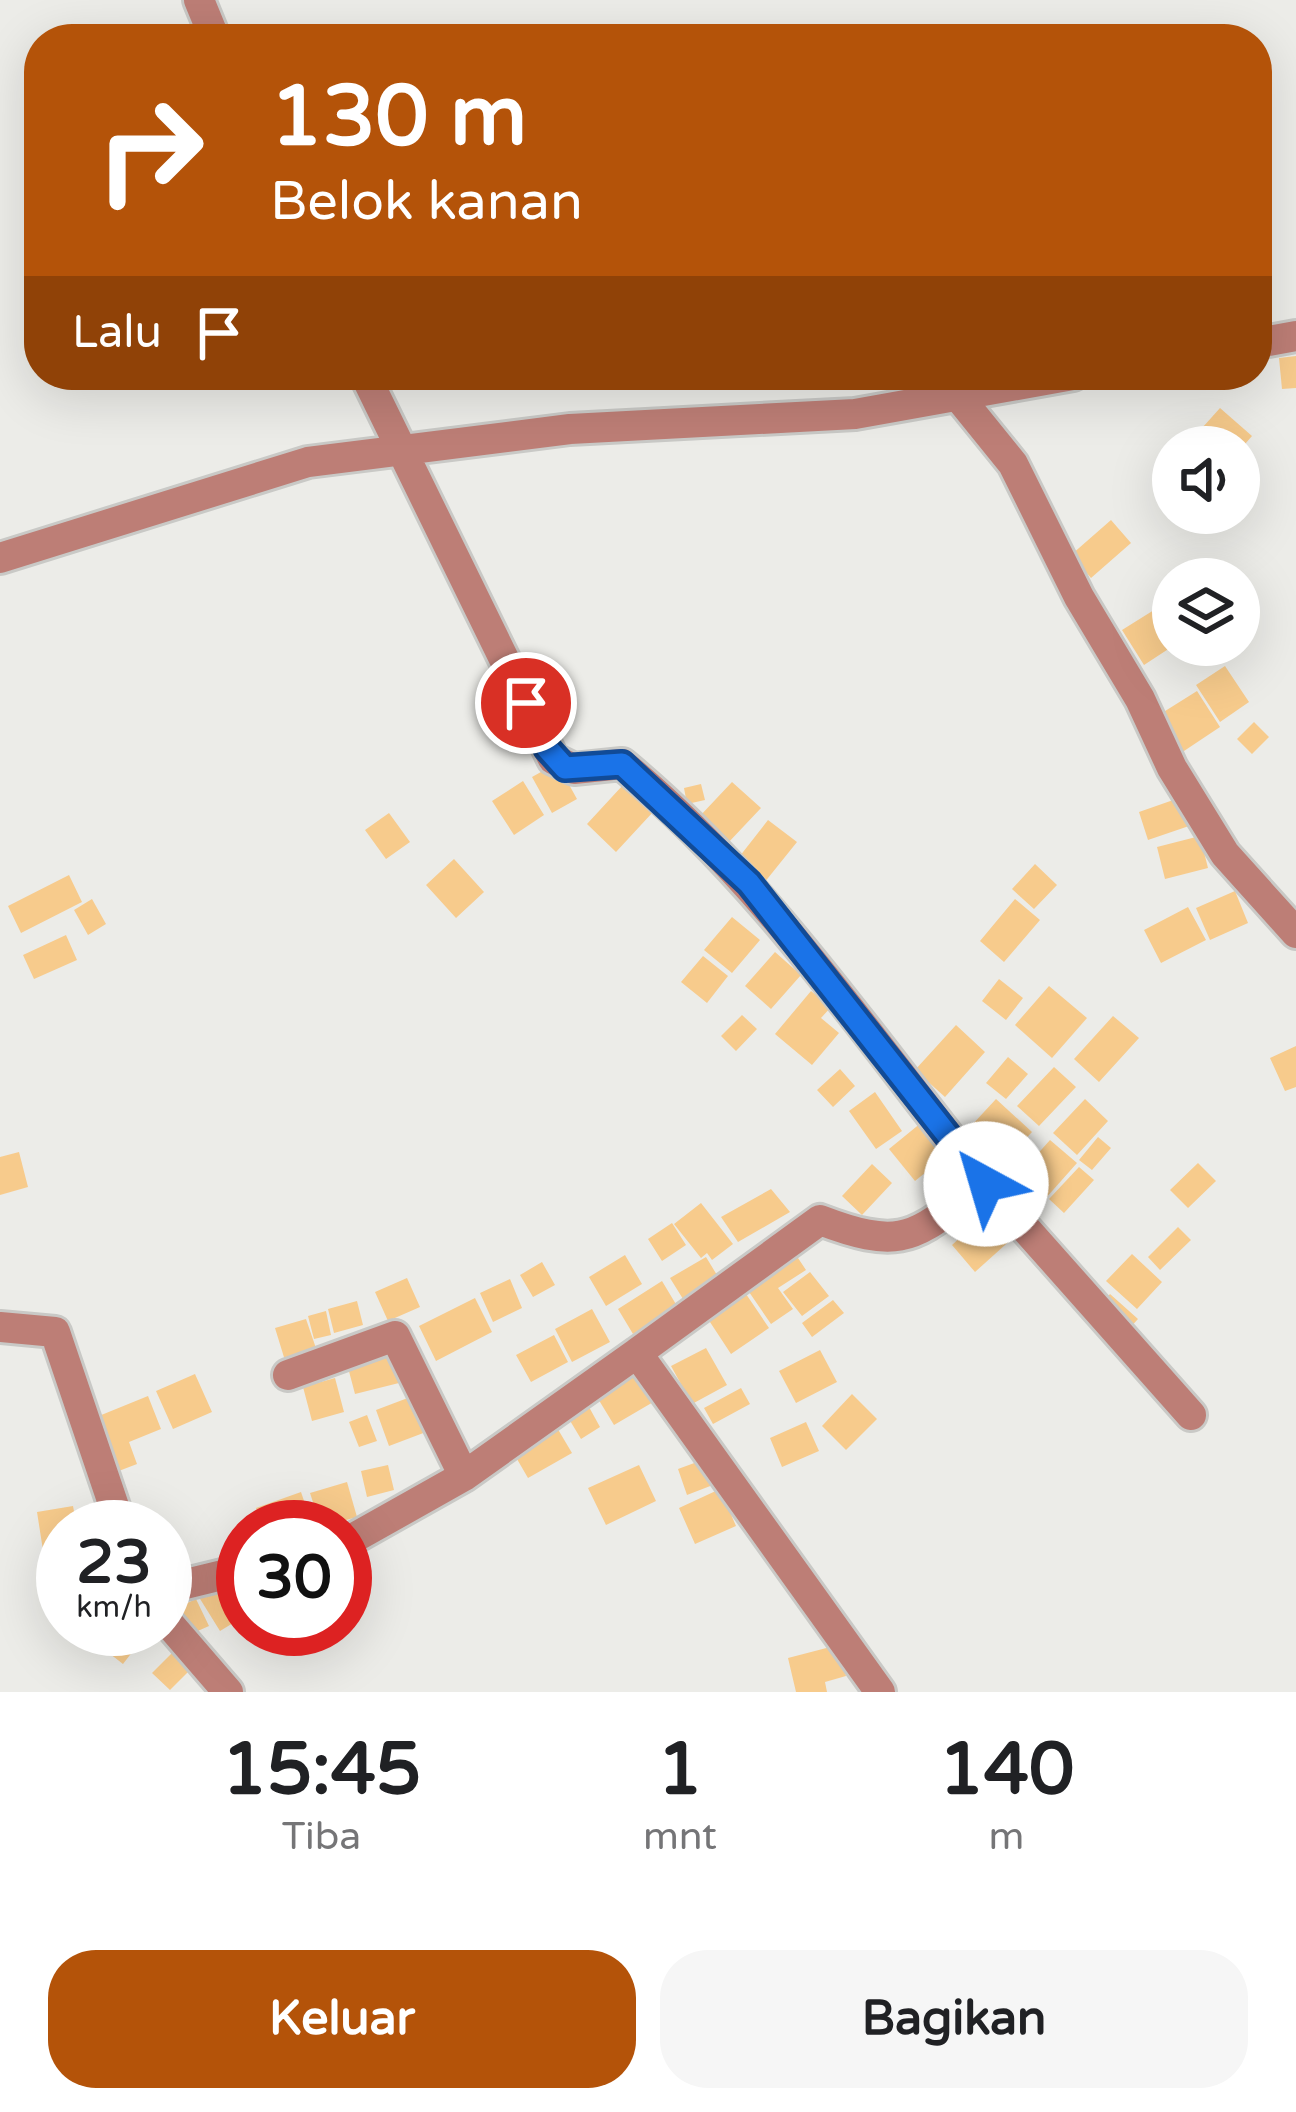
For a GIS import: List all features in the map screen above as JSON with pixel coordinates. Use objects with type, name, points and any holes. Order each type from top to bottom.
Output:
[{"type":"street","points":[[371,390],[554,759],[574,769],[622,764],[749,883],[986,1184],[1191,1415]]},
{"type":"street","points":[[0,558],[308,462],[570,429],[855,414],[991,390]]},
{"type":"street","points":[[958,396],[1013,464],[1172,768],[1225,854],[1296,933]]},
{"type":"street","points":[[372,1528],[464,1476],[820,1220],[884,1239],[915,1235],[986,1184]]},
{"type":"street","points":[[0,1327],[55,1332],[112,1500]]},
{"type":"street","points":[[288,1375],[395,1336],[464,1476]]},
{"type":"street","points":[[637,1353],[880,1692]]},
{"type":"street","points":[[192,1650],[228,1692]]},
{"type":"building","points":[[1296,356],[1296,388],[1282,389],[1279,358]]},
{"type":"building","points":[[1220,408],[1241,426],[1204,426]]},
{"type":"building","points":[[1111,520],[1131,543],[1091,578],[1071,555]]},
{"type":"building","points":[[1152,611],[1152,660],[1144,665],[1122,630]]},
{"type":"building","points":[[1225,666],[1249,702],[1220,722],[1196,685]]},
{"type":"building","points":[[1197,691],[1220,727],[1178,755],[1154,718]]},
{"type":"building","points":[[1254,722],[1269,737],[1252,754],[1237,739]]},
{"type":"building","points":[[557,763],[577,799],[552,813],[532,777]]},
{"type":"building","points":[[523,781],[544,815],[514,835],[492,801]]},
{"type":"building","points":[[732,782],[761,808],[727,844],[699,817]]},
{"type":"building","points":[[701,784],[705,800],[687,804],[684,788]]},
{"type":"building","points":[[623,785],[653,812],[616,852],[587,824]]},
{"type":"building","points":[[1179,798],[1189,826],[1148,840],[1139,812]]},
{"type":"building","points":[[389,813],[410,842],[386,859],[365,830]]},
{"type":"building","points":[[768,820],[797,842],[764,883],[736,861]]},
{"type":"building","points":[[1200,836],[1208,868],[1165,879],[1157,847]]},
{"type":"building","points":[[454,859],[484,892],[456,918],[426,885]]},
{"type":"building","points":[[1035,864],[1057,885],[1034,909],[1012,889]]},
{"type":"building","points":[[69,875],[82,902],[21,933],[8,906]]},
{"type":"building","points":[[1235,891],[1248,923],[1210,940],[1196,908]]},
{"type":"building","points":[[92,899],[106,924],[88,935],[74,910]]},
{"type":"building","points":[[1015,899],[1040,920],[1004,962],[980,941]]},
{"type":"building","points":[[1188,907],[1206,940],[1161,963],[1144,930]]},
{"type":"building","points":[[732,917],[760,940],[732,973],[704,950]]},
{"type":"building","points":[[66,935],[77,960],[34,979],[23,955]]},
{"type":"building","points":[[775,952],[801,975],[771,1009],[745,986]]},
{"type":"building","points":[[703,956],[728,976],[707,1003],[681,982]]},
{"type":"building","points":[[999,979],[1023,998],[1006,1020],[982,1001]]},
{"type":"building","points":[[1049,986],[1087,1018],[1052,1058],[1015,1025]]},
{"type":"building","points":[[811,991],[831,1007],[821,1018],[839,1033],[812,1065],[775,1034]]},
{"type":"building","points":[[742,1015],[757,1029],[736,1051],[721,1036]]},
{"type":"building","points":[[1113,1016],[1139,1038],[1099,1082],[1074,1059]]},
{"type":"building","points":[[956,1025],[985,1052],[945,1097],[915,1070]]},
{"type":"building","points":[[1296,1046],[1296,1087],[1285,1091],[1270,1058]]},
{"type":"building","points":[[1008,1057],[1028,1074],[1006,1099],[986,1083]]},
{"type":"building","points":[[1054,1067],[1076,1087],[1039,1126],[1017,1106]]},
{"type":"building","points":[[840,1069],[855,1086],[833,1107],[817,1090]]},
{"type":"building","points":[[875,1092],[902,1131],[876,1149],[849,1111]]},
{"type":"building","points":[[996,1099],[1032,1132],[995,1172],[959,1139]]},
{"type":"building","points":[[1085,1099],[1108,1121],[1077,1155],[1053,1133]]},
{"type":"building","points":[[927,1118],[953,1150],[915,1181],[889,1149]]},
{"type":"building","points":[[1098,1137],[1111,1148],[1092,1170],[1079,1160]]},
{"type":"building","points":[[1050,1140],[1077,1163],[1037,1208],[1011,1184]]},
{"type":"building","points":[[19,1152],[28,1187],[0,1195],[0,1157]]},
{"type":"building","points":[[1198,1163],[1216,1181],[1188,1208],[1170,1190]]},
{"type":"building","points":[[872,1164],[892,1183],[862,1215],[842,1196]]},
{"type":"building","points":[[1079,1167],[1094,1180],[1064,1213],[1049,1199]]},
{"type":"building","points":[[771,1189],[790,1212],[738,1242],[721,1217]]},
{"type":"building","points":[[981,1198],[1015,1236],[975,1272],[952,1245],[964,1234],[953,1222]]},
{"type":"building","points":[[701,1203],[733,1244],[712,1260],[707,1253],[701,1258],[674,1224]]},
{"type":"building","points":[[672,1223],[686,1245],[662,1261],[648,1239]]},
{"type":"building","points":[[1178,1227],[1191,1240],[1160,1270],[1148,1257]]},
{"type":"building","points":[[1132,1254],[1162,1282],[1137,1309],[1106,1281]]},
{"type":"building","points":[[625,1255],[642,1284],[606,1306],[589,1277]]},
{"type":"building","points":[[796,1255],[806,1270],[778,1288],[793,1309],[771,1324],[747,1289]]},
{"type":"building","points":[[706,1257],[720,1280],[688,1307],[670,1278]]},
{"type":"building","points":[[542,1262],[555,1285],[533,1297],[520,1275]]},
{"type":"building","points":[[810,1272],[829,1296],[802,1316],[783,1292]]},
{"type":"building","points":[[407,1278],[420,1307],[388,1321],[375,1292]]},
{"type":"building","points":[[510,1279],[522,1308],[493,1322],[480,1293]]},
{"type":"building","points":[[662,1281],[677,1306],[633,1334],[618,1309]]},
{"type":"building","points":[[746,1294],[769,1328],[731,1354],[708,1319]]},
{"type":"building","points":[[1110,1294],[1138,1319],[1128,1330],[1100,1306]]},
{"type":"building","points":[[475,1298],[492,1332],[436,1361],[419,1326]]},
{"type":"building","points":[[833,1300],[844,1313],[812,1337],[802,1323]]},
{"type":"building","points":[[357,1301],[363,1325],[334,1333],[328,1309]]},
{"type":"building","points":[[592,1309],[610,1342],[572,1362],[555,1329]]},
{"type":"building","points":[[326,1311],[331,1335],[314,1339],[308,1316]]},
{"type":"building","points":[[306,1319],[319,1357],[287,1367],[275,1328]]},
{"type":"building","points":[[554,1335],[568,1362],[531,1382],[516,1355]]},
{"type":"building","points":[[706,1348],[727,1385],[692,1404],[671,1366]]},
{"type":"building","points":[[390,1349],[399,1383],[355,1394],[346,1360]]},
{"type":"building","points":[[820,1350],[837,1382],[796,1403],[779,1371]]},
{"type":"building","points":[[638,1372],[655,1401],[614,1425],[597,1397]]},
{"type":"building","points":[[195,1374],[212,1412],[173,1429],[156,1391]]},
{"type":"building","points":[[335,1378],[344,1412],[312,1421],[303,1387]]},
{"type":"building","points":[[741,1388],[750,1404],[713,1424],[704,1408]]},
{"type":"building","points":[[852,1394],[877,1419],[846,1450],[822,1426]]},
{"type":"building","points":[[148,1396],[161,1429],[129,1442],[137,1464],[111,1474],[89,1420]]},
{"type":"building","points":[[413,1396],[426,1432],[389,1446],[376,1410]]},
{"type":"building","points":[[589,1407],[600,1427],[581,1439],[569,1419]]},
{"type":"building","points":[[367,1415],[377,1441],[359,1447],[349,1422]]},
{"type":"building","points":[[553,1421],[572,1453],[528,1478],[510,1447]]},
{"type":"building","points":[[806,1422],[819,1451],[782,1467],[770,1438]]},
{"type":"building","points":[[708,1458],[718,1483],[687,1495],[678,1469]]},
{"type":"building","points":[[388,1465],[394,1490],[367,1497],[361,1471]]},
{"type":"building","points":[[639,1465],[656,1501],[606,1525],[588,1488]]},
{"type":"building","points":[[347,1482],[352,1500],[312,1500],[310,1493]]},
{"type":"building","points":[[720,1489],[736,1526],[695,1544],[679,1508]]},
{"type":"building","points":[[301,1492],[304,1500],[278,1500]]},
{"type":"building","points":[[216,1582],[216,1625],[197,1594]]},
{"type":"building","points":[[196,1599],[209,1626],[192,1634],[192,1601]]},
{"type":"building","points":[[838,1645],[846,1676],[825,1682],[827,1692],[796,1692],[788,1658]]},
{"type":"building","points":[[169,1656],[181,1656],[193,1667],[170,1690],[152,1673]]},
{"type":"route","points":[[526,703],[547,748],[565,768],[622,764],[749,883],[986,1184]]}]
